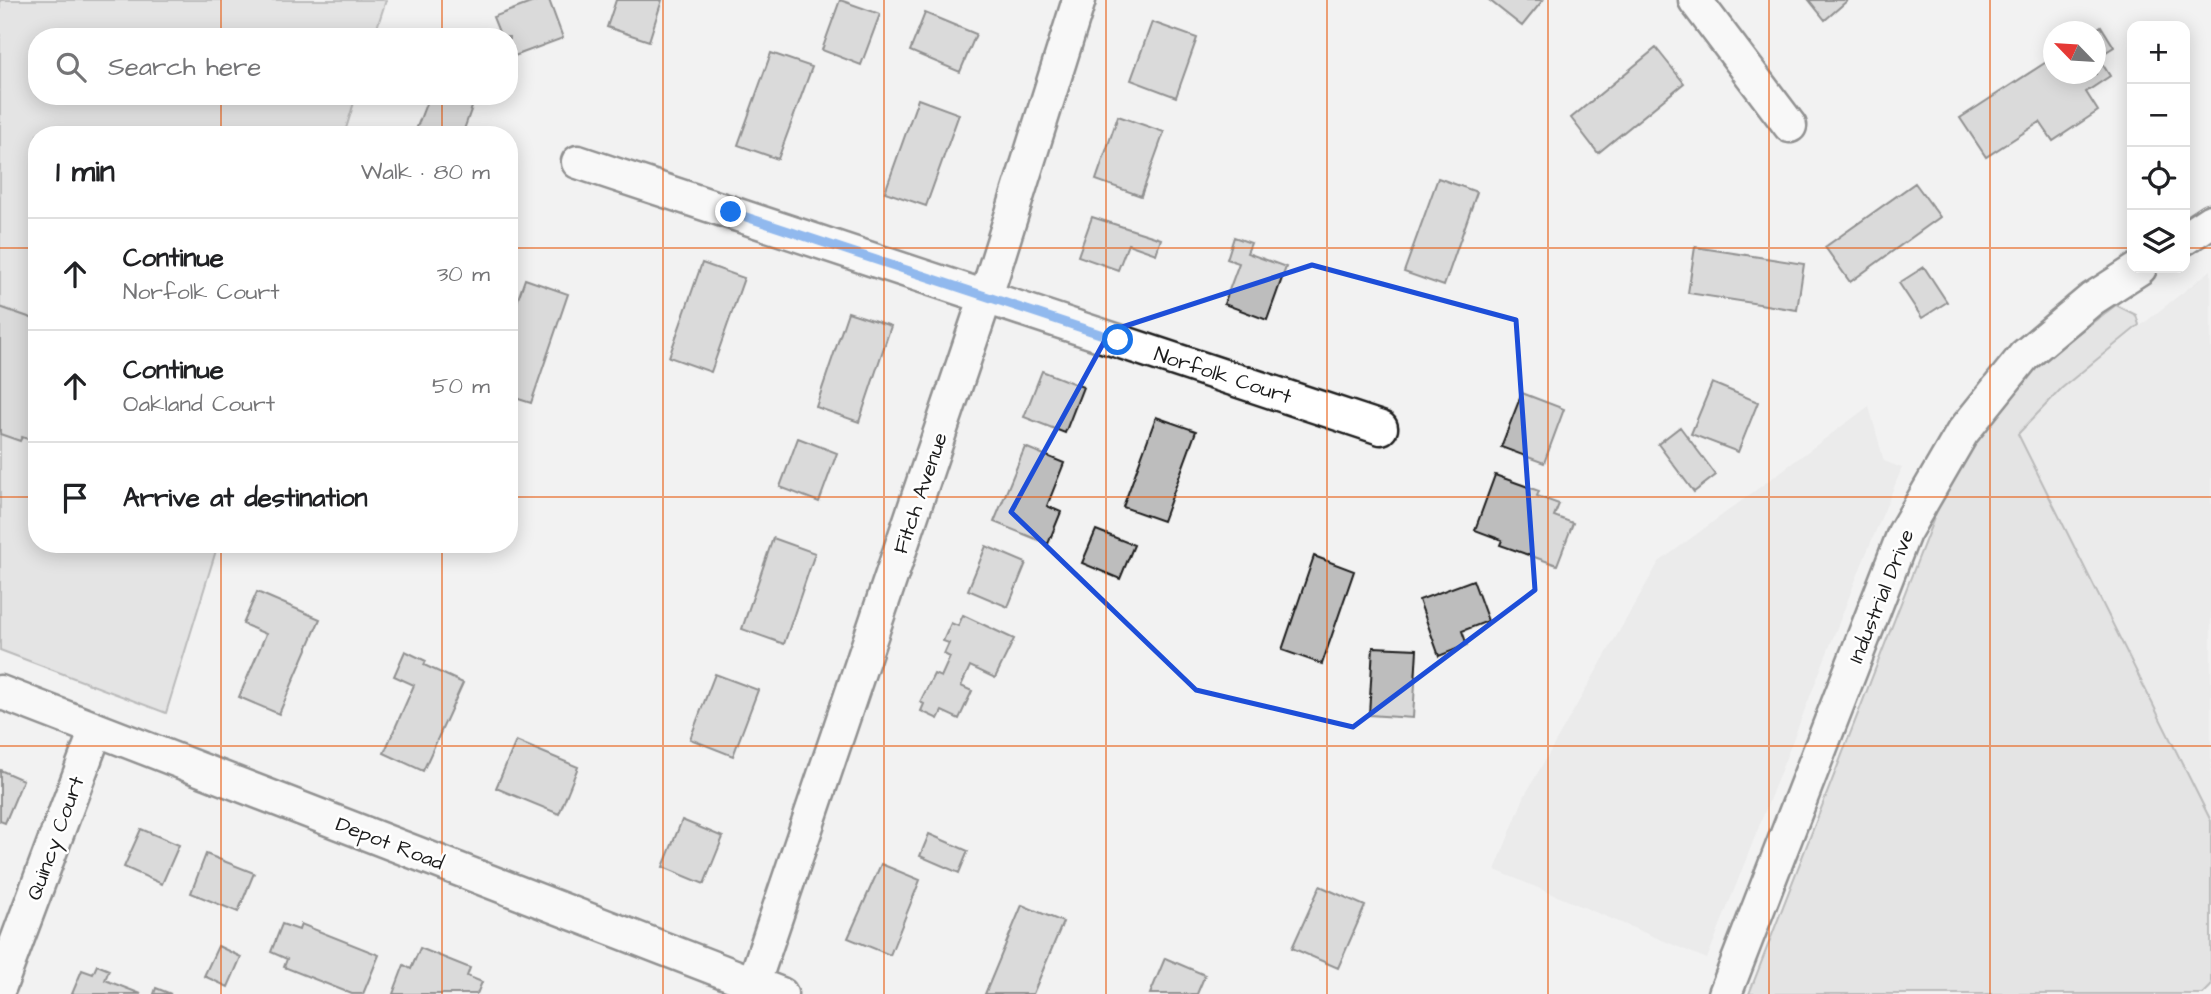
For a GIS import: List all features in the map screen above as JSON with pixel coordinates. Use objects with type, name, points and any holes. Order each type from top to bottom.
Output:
[{"type":"street","name":"Fitch Avenue","points":[[762,990],[1079,0]]},
{"type":"street","points":[[1695,0],[1790,126]]},
{"type":"street","name":"Norfolk Court","points":[[578,162],[1381,428]]},
{"type":"street","points":[[2190,235],[2211,221]]},
{"type":"street","name":"Industrial Drive","points":[[1725,994],[1904,533],[1962,433],[2024,356],[2092,299],[2132,273]]},
{"type":"street","name":"Depot Road","points":[[0,692],[762,990]]},
{"type":"street","name":"Quincy Court","points":[[0,986],[96,730]]},
{"type":"highlighted area","points":[[1312,265],[1516,320],[1535,590],[1353,727],[1196,690],[1011,512],[1110,331]]},
{"type":"shaded area","points":[[0,0],[386,0],[377,28],[28,28],[28,105],[353,105],[347,126],[28,126],[28,553],[215,553],[166,713],[0,650]]},
{"type":"shaded area","points":[[2211,270],[2211,821],[2018,434],[2062,388]]},
{"type":"shaded area","points":[[2116,305],[2136,315],[2139,325],[2062,388],[2018,434],[2211,821],[2211,986],[2203,994],[1749,994],[1941,500],[1987,421],[2044,359]]},
{"type":"shaded area","points":[[1869,406],[1884,461],[1902,468],[1707,959],[1495,870],[1525,795],[1659,562]]},
{"type":"building","points":[[539,0],[549,0],[563,38],[518,55],[518,28],[497,28],[493,17]]},
{"type":"building","points":[[616,0],[662,0],[649,41],[607,27]]},
{"type":"building","points":[[840,0],[880,14],[861,65],[822,50]]},
{"type":"building","points":[[1489,0],[1543,0],[1522,26]]},
{"type":"building","points":[[1809,0],[1848,0],[1825,20]]},
{"type":"building","points":[[925,13],[976,34],[960,72],[910,51]]},
{"type":"building","points":[[1152,22],[1197,38],[1176,97],[1131,80]]},
{"type":"building","points":[[2106,34],[2114,47],[2106,52]]},
{"type":"building","points":[[1656,48],[1684,83],[1598,153],[1571,118]]},
{"type":"building","points":[[771,53],[812,67],[778,159],[738,145]]},
{"type":"building","points":[[2043,64],[2043,84],[2098,84],[2086,92],[2098,111],[2053,141],[2040,122],[1986,157],[1960,118]]},
{"type":"building","points":[[918,99],[959,114],[926,206],[885,192]]},
{"type":"building","points":[[426,105],[473,105],[465,126],[417,126]]},
{"type":"building","points":[[1118,116],[1164,132],[1141,196],[1096,180]]},
{"type":"building","points":[[1438,178],[1477,192],[1444,286],[1404,272]]},
{"type":"building","points":[[1915,183],[1940,217],[1850,282],[1825,247]]},
{"type":"building","points":[[1092,217],[1161,239],[1156,254],[1128,244],[1118,270],[1078,256]]},
{"type":"building","points":[[1234,237],[1251,243],[1247,253],[1286,267],[1267,320],[1224,304],[1239,263],[1227,259]]},
{"type":"building","points":[[1695,247],[1804,264],[1797,310],[1688,293]]},
{"type":"building","points":[[702,263],[744,278],[711,372],[669,357]]},
{"type":"building","points":[[1924,267],[1947,302],[1922,318],[1899,283]]},
{"type":"building","points":[[525,279],[568,294],[531,403],[518,399],[518,299]]},
{"type":"building","points":[[0,307],[28,317],[28,439],[22,437],[20,441],[0,434]]},
{"type":"building","points":[[848,312],[891,326],[859,422],[816,407]]},
{"type":"building","points":[[1042,371],[1083,387],[1065,433],[1024,417]]},
{"type":"building","points":[[1712,383],[1758,402],[1738,452],[1691,434]]},
{"type":"building","points":[[1522,393],[1564,409],[1544,463],[1501,447]]},
{"type":"building","points":[[1156,417],[1196,431],[1163,521],[1123,507]]},
{"type":"building","points":[[1680,427],[1716,475],[1694,492],[1658,444]]},
{"type":"building","points":[[798,438],[837,453],[819,502],[780,487]]},
{"type":"building","points":[[1025,447],[1064,463],[1047,506],[1061,512],[1048,544],[994,522]]},
{"type":"building","points":[[1495,475],[1539,491],[1537,496],[1559,504],[1554,516],[1573,523],[1557,565],[1500,545],[1502,540],[1475,530]]},
{"type":"building","points":[[1096,530],[1134,545],[1120,579],[1082,563]]},
{"type":"building","points":[[773,538],[815,553],[784,644],[742,629]]},
{"type":"building","points":[[986,546],[1026,563],[1008,607],[968,590]]},
{"type":"building","points":[[1314,556],[1354,571],[1322,664],[1282,650]]},
{"type":"building","points":[[1473,580],[1488,621],[1462,631],[1467,645],[1439,656],[1419,600]]},
{"type":"building","points":[[257,592],[320,619],[279,714],[239,697],[266,634],[243,624]]},
{"type":"building","points":[[963,615],[1014,639],[995,678],[970,666],[961,686],[972,691],[959,719],[942,711],[938,719],[921,711],[924,704],[920,702],[934,674],[941,677],[950,657],[944,654],[949,643],[943,641],[951,623],[958,626]]},
{"type":"building","points":[[1373,647],[1417,649],[1413,718],[1369,715]]},
{"type":"building","points":[[405,651],[426,661],[424,665],[463,683],[423,771],[384,753],[414,685],[394,676]]},
{"type":"building","points":[[715,674],[758,690],[733,756],[690,739]]},
{"type":"building","points":[[516,741],[578,767],[559,814],[496,788]]},
{"type":"building","points":[[0,770],[23,780],[5,823],[0,821]]},
{"type":"building","points":[[682,820],[723,837],[704,884],[663,867]]},
{"type":"building","points":[[141,829],[179,845],[162,884],[124,867]]},
{"type":"building","points":[[929,834],[968,851],[959,873],[920,856]]},
{"type":"building","points":[[206,854],[254,873],[238,912],[191,893]]},
{"type":"building","points":[[881,864],[920,880],[890,955],[848,938]]},
{"type":"building","points":[[1320,886],[1365,906],[1338,968],[1292,948]]},
{"type":"building","points":[[1022,905],[1063,922],[1033,994],[985,994]]},
{"type":"building","points":[[282,924],[299,930],[301,924],[379,955],[363,994],[352,994],[284,967],[287,959],[271,952]]},
{"type":"building","points":[[218,946],[241,957],[228,987],[204,976]]},
{"type":"building","points":[[420,948],[470,968],[467,976],[482,982],[477,994],[393,994],[404,965],[411,969]]},
{"type":"building","points":[[1165,958],[1205,975],[1197,994],[1150,994]]},
{"type":"building","points":[[97,965],[109,970],[105,980],[141,994],[72,994],[82,970],[93,974]]},
{"type":"building","points":[[156,988],[171,994],[154,994]]},
{"type":"route","points":[[731,212],[1118,340]]}]
